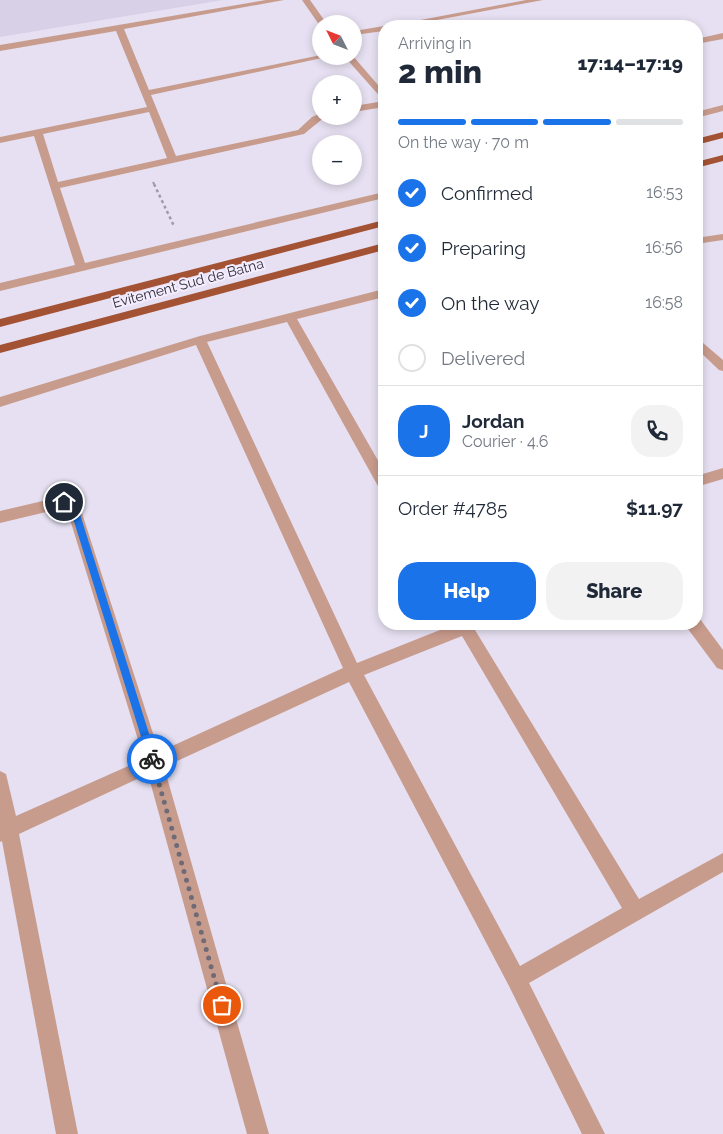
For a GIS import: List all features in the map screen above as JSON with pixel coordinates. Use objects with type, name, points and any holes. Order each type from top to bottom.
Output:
[{"type":"highway","points":[[703,140],[723,135]]},
{"type":"highway","points":[[703,163],[723,158]]},
{"type":"highway","name":"Evitement Sud de Batna","points":[[0,323],[378,225]]},
{"type":"highway","name":"Evitement Sud de Batna","points":[[0,349],[378,248]]},
{"type":"street","points":[[0,48],[280,0]]},
{"type":"street","points":[[306,0],[317,15]]},
{"type":"street","points":[[427,20],[539,0]]},
{"type":"street","points":[[120,28],[173,160]]},
{"type":"street","points":[[362,32],[378,29]]},
{"type":"street","points":[[703,40],[723,36]]},
{"type":"street","points":[[146,93],[312,59]]},
{"type":"street","points":[[356,65],[378,91]]},
{"type":"street","points":[[362,108],[378,105]]},
{"type":"street","points":[[703,113],[723,108]]},
{"type":"street","points":[[0,140],[152,109]]},
{"type":"street","points":[[53,186],[301,132],[312,122]]},
{"type":"street","points":[[37,132],[81,268]]},
{"type":"street","points":[[0,287],[183,245],[378,196]]},
{"type":"street","points":[[703,240],[723,237]]},
{"type":"street","points":[[0,402],[200,340],[378,295]]},
{"type":"street","points":[[290,317],[378,473]]},
{"type":"street","points":[[200,340],[353,672],[516,980],[594,1134]]},
{"type":"street","points":[[703,348],[723,367]]},
{"type":"street","points":[[703,480],[723,473]]},
{"type":"street","points":[[0,517],[64,502],[71,505],[75,511],[154,764],[258,1134]]},
{"type":"street","points":[[4,831],[353,672],[454,630]]},
{"type":"street","points":[[469,630],[635,911]]},
{"type":"street","points":[[698,630],[723,663]]},
{"type":"street","points":[[0,780],[4,831],[67,1134]]},
{"type":"street","points":[[516,980],[723,862]]},
{"type":"path","points":[[145,167],[183,245]]},
{"type":"shaded area","points":[[0,0],[223,0],[0,37]]},
{"type":"way so far","points":[[152,759],[222,1005]]},
{"type":"route","points":[[64,502],[71,505],[75,511],[152,759]]}]
